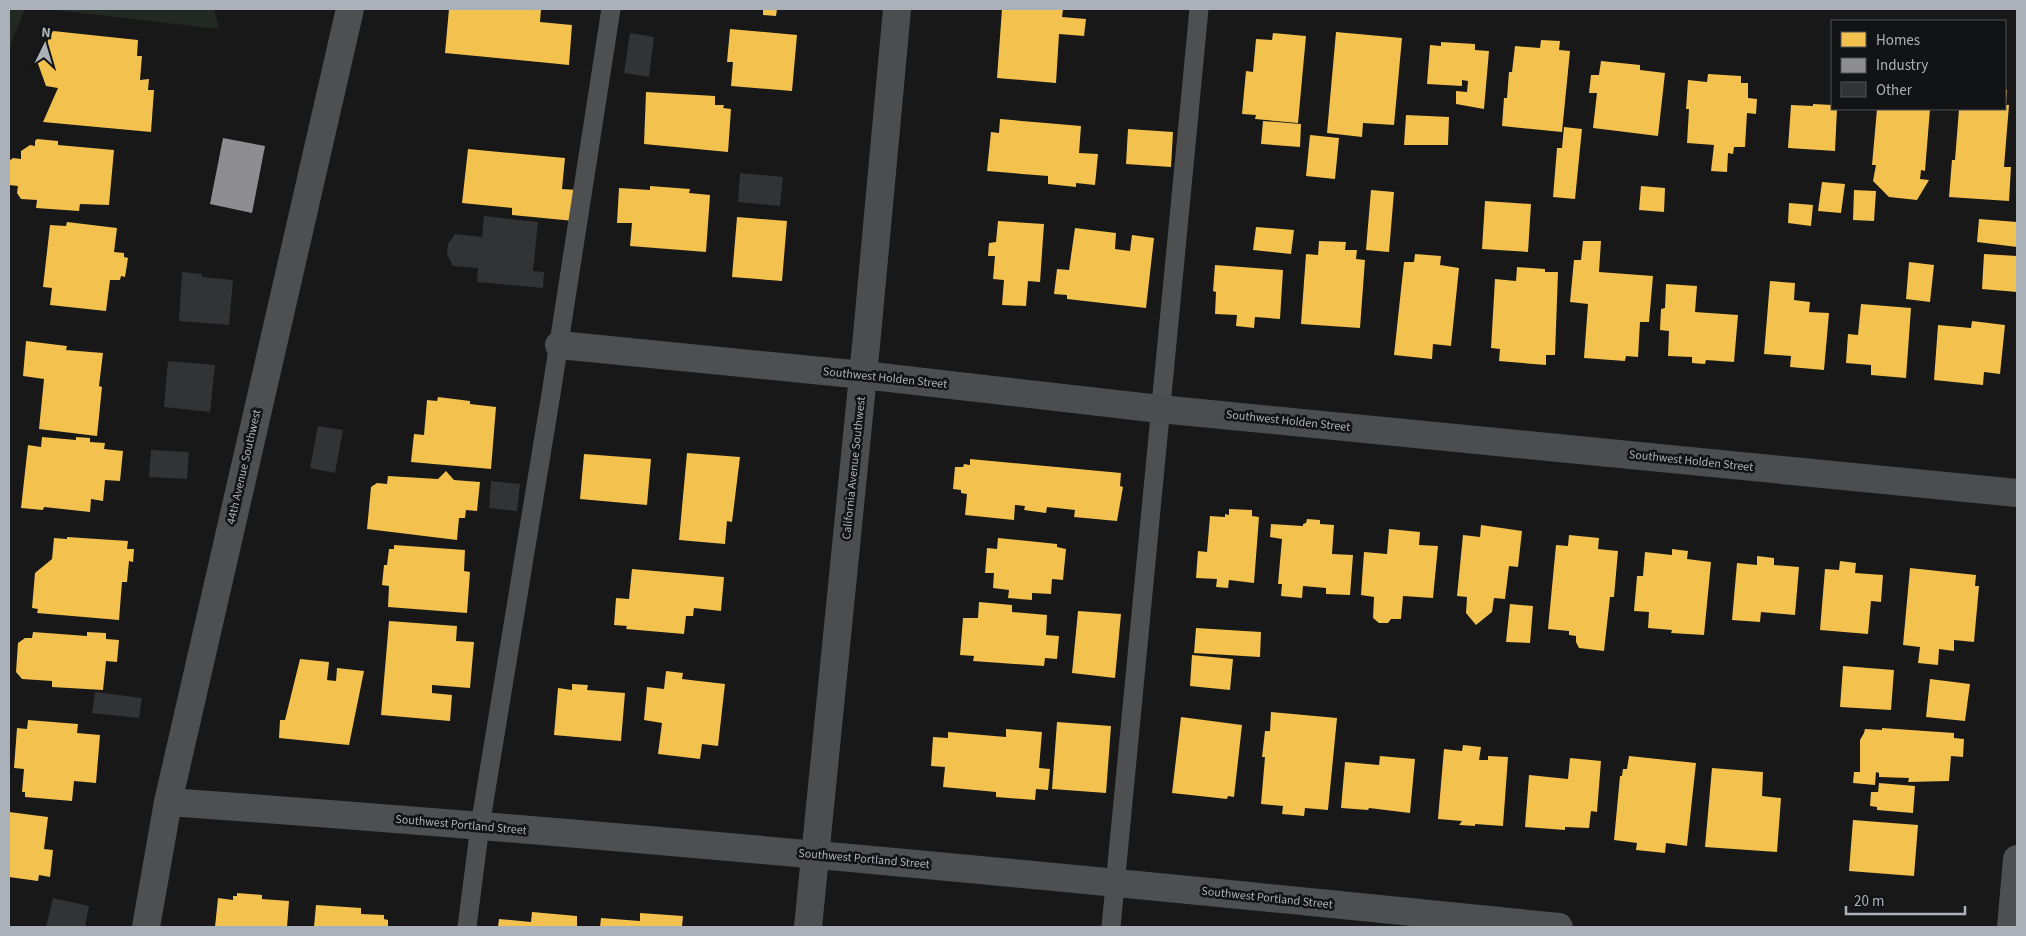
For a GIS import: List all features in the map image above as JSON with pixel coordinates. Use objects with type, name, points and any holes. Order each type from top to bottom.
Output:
[{"type":"street","name":"44th Avenue Southwest","points":[[146,927],[168,802],[350,9]]},
{"type":"street","name":"California Avenue Southwest","points":[[808,927],[897,9]]},
{"type":"street","name":"Southwest Holden Street","points":[[559,345],[863,375],[1160,409],[2017,493]]},
{"type":"street","name":"Southwest Portland Street","points":[[168,802],[480,826],[815,855],[1115,882],[1559,927]]},
{"type":"street","points":[[2011,927],[2017,859]]},
{"type":"lane","points":[[468,927],[480,826],[559,345],[611,9]]},
{"type":"lane","points":[[1111,927],[1199,9]]},
{"type":"shaded area","points":[[9,9],[25,9],[9,48]]},
{"type":"shaded area","points":[[46,9],[214,9],[219,29]]},
{"type":"building: Homes","points":[[449,9],[541,9],[540,22],[572,25],[569,65],[445,53]]},
{"type":"building: Homes","points":[[763,9],[777,9],[776,16],[763,15]]},
{"type":"building: Homes","points":[[1002,9],[1063,9],[1062,17],[1086,19],[1084,36],[1059,34],[1056,83],[997,78]]},
{"type":"building: Homes","points":[[730,29],[797,35],[792,91],[731,86],[733,62],[727,62]]},
{"type":"building: Homes","points":[[53,31],[138,40],[137,56],[142,56],[140,80],[149,79],[148,90],[154,90],[151,132],[43,122],[58,88],[46,86],[37,61]]},
{"type":"building: Homes","points":[[1336,32],[1402,38],[1394,125],[1363,123],[1362,137],[1327,133]]},
{"type":"building: Homes","points":[[1273,33],[1306,36],[1298,123],[1255,119],[1256,115],[1242,114],[1246,71],[1253,72],[1256,39],[1272,40]]},
{"type":"building: Homes","points":[[1541,40],[1560,41],[1559,50],[1570,51],[1562,132],[1502,126],[1504,98],[1507,98],[1509,72],[1512,72],[1515,46],[1540,48]]},
{"type":"building: Homes","points":[[1441,42],[1475,44],[1475,50],[1489,51],[1484,109],[1456,104],[1456,91],[1467,92],[1468,81],[1462,80],[1462,86],[1427,84],[1430,45],[1441,46]]},
{"type":"building: Homes","points":[[1601,61],[1640,65],[1640,70],[1665,73],[1658,136],[1593,128],[1597,93],[1589,93],[1591,75],[1599,75]]},
{"type":"building: Homes","points":[[1708,74],[1741,76],[1741,83],[1748,83],[1748,98],[1757,99],[1756,114],[1747,113],[1745,147],[1734,147],[1733,154],[1728,153],[1727,172],[1711,171],[1714,145],[1687,143],[1689,109],[1686,109],[1688,80],[1707,82]]},
{"type":"building: Homes","points":[[646,92],[715,96],[715,105],[724,105],[723,108],[731,109],[728,152],[644,144]]},
{"type":"building: Homes","points":[[1813,104],[1831,105],[1831,110],[1837,110],[1835,151],[1788,148],[1791,105],[1813,106]]},
{"type":"building: Homes","points":[[2006,105],[2009,105],[2004,167],[2011,167],[2009,201],[1949,197],[1952,160],[1955,160],[1959,110],[2006,110]]},
{"type":"building: Homes","points":[[1877,110],[1930,110],[1925,171],[1921,170],[1920,179],[1929,180],[1917,200],[1889,197],[1873,181],[1876,165],[1872,165]]},
{"type":"building: Homes","points":[[1406,115],[1449,117],[1448,145],[1404,145]]},
{"type":"building: Homes","points":[[1000,119],[1081,126],[1079,153],[1098,154],[1095,185],[1076,183],[1076,187],[1048,184],[1048,176],[987,171],[991,132],[999,133]]},
{"type":"building: Homes","points":[[1263,121],[1301,124],[1300,147],[1261,144]]},
{"type":"building: Homes","points":[[1564,127],[1582,129],[1575,199],[1553,197],[1557,148],[1562,148]]},
{"type":"building: Homes","points":[[1128,129],[1173,132],[1171,167],[1126,164]]},
{"type":"building: Homes","points":[[1310,135],[1339,138],[1335,179],[1306,176]]},
{"type":"building: Homes","points":[[37,139],[58,141],[58,145],[114,150],[109,205],[80,204],[79,211],[36,208],[37,200],[21,199],[17,193],[18,186],[9,185],[9,161],[13,158],[21,159],[21,151],[30,145],[35,146]]},
{"type":"building: Homes","points":[[468,149],[565,158],[562,189],[577,190],[574,221],[512,215],[512,208],[462,203]]},
{"type":"building: Homes","points":[[1822,182],[1845,184],[1841,213],[1818,211]]},
{"type":"building: Homes","points":[[650,186],[690,189],[689,193],[710,195],[706,252],[630,246],[632,223],[617,223],[619,188],[650,190]]},
{"type":"building: Homes","points":[[1641,186],[1665,188],[1664,212],[1639,210]]},
{"type":"building: Homes","points":[[1371,190],[1394,192],[1389,252],[1366,250]]},
{"type":"building: Homes","points":[[1854,190],[1876,191],[1874,221],[1853,220]]},
{"type":"building: Homes","points":[[1485,201],[1531,204],[1528,252],[1482,249]]},
{"type":"building: Homes","points":[[1789,203],[1813,205],[1811,226],[1788,223]]},
{"type":"building: Homes","points":[[737,217],[787,221],[782,281],[732,277]]},
{"type":"building: Homes","points":[[1979,219],[2017,222],[2017,247],[1977,242]]},
{"type":"building: Homes","points":[[998,221],[1044,224],[1040,282],[1028,281],[1026,306],[1002,305],[1004,280],[993,279],[995,256],[988,256],[989,243],[996,242]]},
{"type":"building: Homes","points":[[67,222],[117,228],[114,252],[124,253],[124,257],[128,258],[125,277],[121,276],[120,280],[110,280],[106,311],[50,305],[52,288],[43,287],[50,225],[66,226]]},
{"type":"building: Homes","points":[[1256,227],[1294,230],[1291,254],[1253,250]]},
{"type":"building: Homes","points":[[1075,228],[1116,233],[1115,249],[1130,251],[1132,235],[1154,238],[1146,308],[1067,299],[1067,295],[1054,294],[1057,269],[1069,270]]},
{"type":"building: Homes","points":[[1319,241],[1346,242],[1345,250],[1357,250],[1356,259],[1365,260],[1360,328],[1301,324],[1306,254],[1318,255]]},
{"type":"building: Homes","points":[[1583,241],[1601,241],[1599,272],[1653,276],[1649,322],[1640,322],[1638,357],[1626,356],[1625,361],[1584,358],[1588,304],[1570,302],[1574,260],[1581,260]]},
{"type":"building: Homes","points":[[1415,254],[1441,256],[1440,265],[1459,268],[1451,346],[1433,344],[1432,359],[1394,355],[1404,262],[1414,262]]},
{"type":"building: Homes","points":[[1984,254],[2017,256],[2017,292],[1982,289]]},
{"type":"building: Homes","points":[[1909,262],[1934,265],[1930,302],[1906,299]]},
{"type":"building: Homes","points":[[1215,265],[1283,270],[1280,319],[1255,317],[1254,328],[1236,326],[1237,315],[1215,314],[1216,292],[1213,291]]},
{"type":"building: Homes","points":[[1517,267],[1545,269],[1545,272],[1558,272],[1555,355],[1546,355],[1546,365],[1499,361],[1500,349],[1491,348],[1495,279],[1516,281]]},
{"type":"building: Homes","points":[[1770,281],[1795,283],[1794,300],[1810,302],[1809,312],[1829,313],[1824,370],[1790,367],[1791,356],[1764,354]]},
{"type":"building: Homes","points":[[1666,284],[1697,286],[1695,312],[1738,315],[1734,362],[1706,360],[1705,364],[1692,363],[1692,357],[1668,356],[1669,331],[1660,330],[1661,309],[1665,308]]},
{"type":"building: Homes","points":[[1861,304],[1911,308],[1906,378],[1871,375],[1871,365],[1846,363],[1848,334],[1858,335]]},
{"type":"building: Homes","points":[[1972,321],[2005,325],[2000,374],[1984,372],[1983,385],[1934,380],[1938,325],[1971,328]]},
{"type":"building: Homes","points":[[26,341],[67,346],[66,350],[103,353],[99,386],[102,387],[97,436],[39,429],[44,379],[23,376]]},
{"type":"building: Homes","points":[[438,397],[496,407],[491,469],[411,462],[414,434],[424,435],[427,400],[437,401]]},
{"type":"building: Homes","points":[[42,437],[76,440],[76,437],[90,438],[90,442],[105,443],[104,449],[123,451],[120,481],[105,480],[103,501],[91,499],[90,512],[44,507],[43,510],[21,508],[28,445],[41,447]]},
{"type":"building: Homes","points":[[687,453],[740,457],[732,522],[727,521],[725,544],[679,540]]},
{"type":"building: Homes","points":[[584,454],[651,459],[647,505],[580,499]]},
{"type":"building: Homes","points":[[970,459],[1121,473],[1120,486],[1123,487],[1117,521],[1074,517],[1075,510],[1047,507],[1046,513],[1024,510],[1025,506],[1015,505],[1014,520],[965,515],[967,494],[961,493],[961,490],[953,489],[955,467],[963,467],[964,464],[970,465]]},
{"type":"building: Homes","points":[[446,471],[454,480],[480,482],[477,511],[466,510],[465,518],[459,518],[457,540],[367,529],[371,487],[377,483],[387,484],[388,476],[438,479]]},
{"type":"building: Homes","points":[[1229,509],[1252,510],[1252,516],[1259,517],[1254,583],[1229,580],[1228,588],[1216,587],[1217,579],[1196,578],[1198,551],[1207,552],[1210,516],[1225,517],[1225,514],[1229,515]]},
{"type":"building: Homes","points":[[1307,519],[1320,520],[1320,524],[1334,525],[1332,554],[1353,555],[1350,595],[1326,594],[1326,588],[1303,586],[1302,598],[1281,596],[1282,584],[1278,584],[1282,539],[1270,537],[1271,524],[1303,526]]},
{"type":"building: Homes","points":[[1481,525],[1522,531],[1518,567],[1509,566],[1505,599],[1494,598],[1492,612],[1476,625],[1466,613],[1467,597],[1457,596],[1463,535],[1480,537]]},
{"type":"building: Homes","points":[[1389,529],[1420,532],[1419,545],[1438,546],[1433,598],[1403,596],[1401,619],[1391,619],[1388,623],[1379,623],[1373,618],[1374,597],[1361,595],[1364,552],[1387,554]]},
{"type":"building: Homes","points":[[1569,535],[1599,538],[1598,549],[1618,551],[1614,597],[1610,597],[1604,651],[1579,648],[1576,636],[1569,635],[1569,631],[1548,629],[1556,545],[1568,546]]},
{"type":"building: Homes","points":[[67,537],[128,541],[127,549],[134,549],[133,562],[129,561],[127,582],[122,582],[119,620],[37,613],[38,609],[32,608],[35,573],[52,559],[54,538],[67,539]]},
{"type":"building: Homes","points":[[998,538],[1057,544],[1057,547],[1066,549],[1063,580],[1052,579],[1051,594],[1032,593],[1032,600],[1008,598],[1009,590],[993,588],[994,573],[985,573],[987,548],[997,549]]},
{"type":"building: Homes","points":[[394,545],[465,550],[464,571],[470,572],[467,613],[388,607],[389,586],[382,585],[384,565],[387,565],[389,549],[394,549]]},
{"type":"building: Homes","points":[[1672,549],[1688,551],[1687,559],[1711,562],[1704,635],[1671,633],[1672,630],[1648,628],[1649,612],[1634,611],[1637,576],[1643,576],[1645,552],[1672,555]]},
{"type":"building: Homes","points":[[1757,556],[1774,558],[1774,565],[1799,567],[1795,615],[1761,612],[1760,622],[1732,620],[1737,563],[1757,565]]},
{"type":"building: Homes","points":[[1840,561],[1856,563],[1855,573],[1883,575],[1881,602],[1871,601],[1868,634],[1820,630],[1825,569],[1839,570]]},
{"type":"building: Homes","points":[[1910,568],[1976,575],[1975,586],[1979,586],[1974,642],[1954,640],[1954,651],[1939,649],[1938,665],[1918,663],[1920,647],[1903,645]]},
{"type":"building: Homes","points":[[632,569],[724,577],[721,611],[694,608],[693,616],[686,616],[684,634],[626,629],[627,626],[614,625],[616,598],[629,599]]},
{"type":"building: Homes","points":[[979,602],[1012,605],[1012,612],[1047,615],[1046,635],[1059,636],[1057,659],[1045,658],[1044,666],[973,661],[974,656],[960,655],[963,618],[978,618]]},
{"type":"building: Homes","points":[[1510,604],[1533,606],[1530,643],[1506,642]]},
{"type":"building: Homes","points":[[1078,611],[1121,614],[1115,678],[1072,673]]},
{"type":"building: Homes","points":[[389,621],[457,626],[456,641],[474,642],[470,688],[432,685],[432,693],[452,695],[450,721],[381,715]]},
{"type":"building: Homes","points":[[1196,628],[1261,632],[1260,657],[1194,653]]},
{"type":"building: Homes","points":[[33,632],[87,636],[87,632],[106,633],[106,639],[119,640],[117,662],[106,661],[103,690],[52,687],[52,681],[22,679],[16,672],[18,643],[25,638],[32,638]]},
{"type":"building: Homes","points":[[1192,655],[1233,659],[1230,690],[1190,686]]},
{"type":"building: Homes","points":[[300,659],[329,662],[327,680],[336,681],[337,668],[364,671],[349,745],[279,738],[280,720],[285,720]]},
{"type":"building: Homes","points":[[1843,666],[1894,670],[1891,710],[1840,707]]},
{"type":"building: Homes","points":[[666,671],[683,673],[682,679],[725,684],[718,746],[702,744],[700,759],[658,754],[662,723],[644,720],[647,687],[664,689]]},
{"type":"building: Homes","points":[[1930,679],[1970,684],[1965,721],[1926,717]]},
{"type":"building: Homes","points":[[572,684],[588,685],[587,690],[625,693],[621,741],[554,735],[558,688],[572,690]]},
{"type":"building: Homes","points":[[1271,712],[1337,718],[1328,810],[1305,808],[1304,816],[1282,814],[1283,806],[1261,804],[1265,757],[1262,757],[1265,731],[1270,731]]},
{"type":"building: Homes","points":[[1181,717],[1242,725],[1234,797],[1228,796],[1227,799],[1172,793]]},
{"type":"building: Homes","points":[[28,720],[78,724],[77,733],[100,735],[96,783],[74,781],[72,801],[25,797],[25,792],[22,792],[24,769],[14,768],[17,728],[27,729]]},
{"type":"building: Homes","points":[[1057,722],[1111,726],[1106,793],[1052,789]]},
{"type":"building: Homes","points":[[1882,728],[1954,733],[1954,738],[1964,739],[1963,757],[1951,756],[1949,781],[1908,782],[1909,778],[1879,777],[1879,773],[1876,772],[1875,785],[1853,783],[1854,772],[1860,772],[1860,740],[1865,729],[1882,730]]},
{"type":"building: Homes","points":[[1006,729],[1042,732],[1039,768],[1050,769],[1048,790],[1036,789],[1035,800],[996,797],[996,792],[943,787],[945,767],[931,766],[933,737],[948,738],[948,732],[1006,737]]},
{"type":"building: Homes","points":[[1463,745],[1481,747],[1479,760],[1488,760],[1488,756],[1508,757],[1503,826],[1459,825],[1462,821],[1438,819],[1444,749],[1462,751]]},
{"type":"building: Homes","points":[[1380,756],[1415,759],[1410,813],[1369,808],[1368,810],[1341,808],[1345,762],[1379,765]]},
{"type":"building: Homes","points":[[1629,756],[1696,763],[1687,846],[1666,843],[1665,853],[1636,850],[1637,843],[1614,840],[1620,776],[1622,776],[1623,769],[1627,769]]},
{"type":"building: Homes","points":[[1570,758],[1601,761],[1597,812],[1591,811],[1589,828],[1565,827],[1565,830],[1525,827],[1529,775],[1568,779]]},
{"type":"building: Homes","points":[[1712,768],[1763,772],[1762,796],[1781,798],[1777,852],[1705,847]]},
{"type":"building: Homes","points":[[1879,783],[1915,786],[1913,813],[1877,810],[1877,807],[1870,806],[1871,792],[1878,792]]},
{"type":"building: Homes","points":[[9,812],[48,817],[44,849],[53,850],[50,877],[39,875],[38,881],[9,877]]},
{"type":"building: Homes","points":[[1853,820],[1918,825],[1914,876],[1849,871]]},
{"type":"building: Homes","points":[[237,893],[262,895],[262,899],[289,901],[287,927],[215,927],[218,898],[233,900],[233,896],[237,896]]},
{"type":"building: Homes","points":[[316,905],[361,908],[361,914],[384,915],[384,919],[388,920],[388,927],[314,927]]},
{"type":"building: Homes","points":[[532,912],[577,916],[577,927],[498,927],[499,919],[531,922]]},
{"type":"building: Homes","points":[[640,913],[683,916],[682,927],[600,927],[601,918],[640,921]]},
{"type":"building: Industry","points":[[223,138],[265,146],[252,213],[210,204]]},
{"type":"building: Other","points":[[630,33],[654,37],[649,77],[624,73]]},
{"type":"building: Other","points":[[740,173],[783,177],[780,206],[738,202]]},
{"type":"building: Other","points":[[484,216],[538,222],[533,271],[544,272],[543,288],[477,282],[478,268],[453,266],[447,254],[448,244],[455,234],[482,237]]},
{"type":"building: Other","points":[[182,272],[202,274],[202,277],[233,280],[229,325],[179,321]]},
{"type":"building: Other","points":[[168,361],[215,365],[210,412],[164,407]]},
{"type":"building: Other","points":[[318,426],[343,430],[335,473],[310,468]]},
{"type":"building: Other","points":[[151,450],[189,452],[187,479],[149,477]]},
{"type":"building: Other","points":[[491,481],[520,484],[517,511],[489,508]]},
{"type":"building: Other","points":[[95,692],[142,698],[139,718],[92,713]]},
{"type":"building: Other","points":[[53,898],[89,906],[85,927],[46,927]]}]
